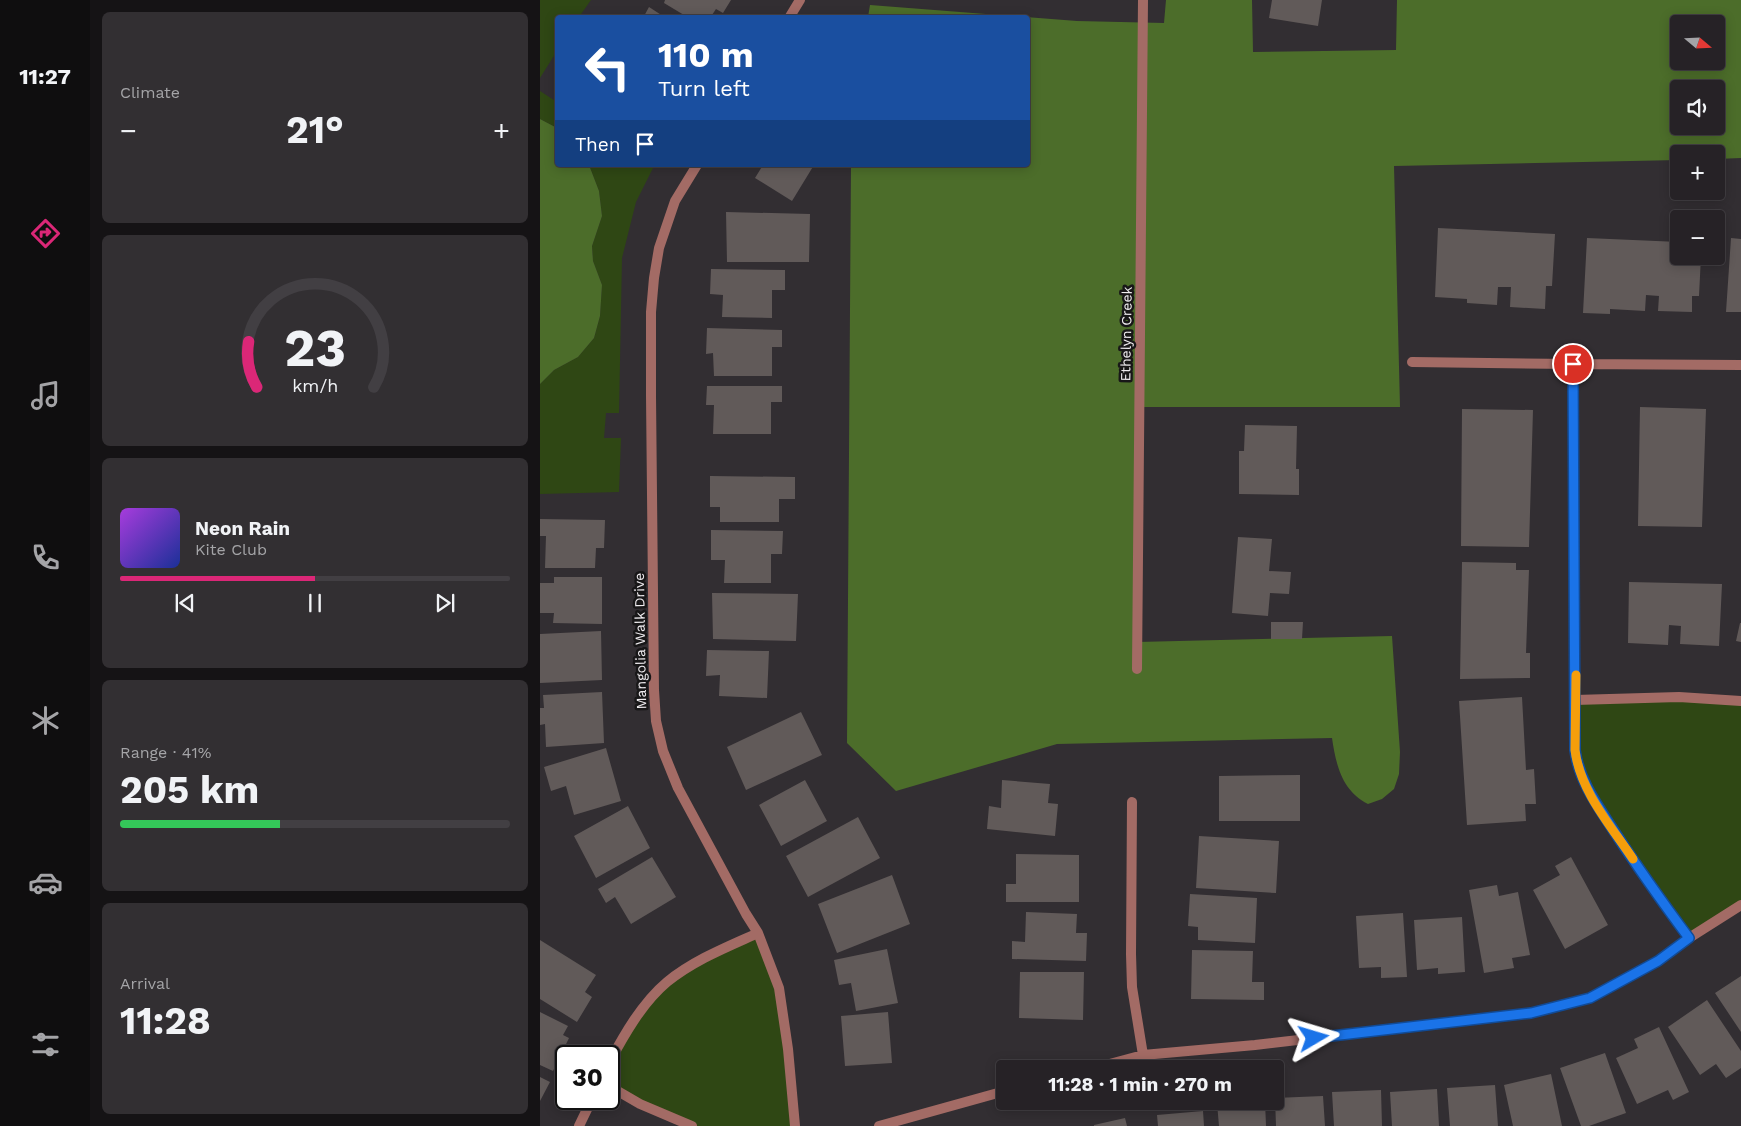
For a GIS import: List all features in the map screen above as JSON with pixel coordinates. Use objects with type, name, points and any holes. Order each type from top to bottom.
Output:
[{"type":"street","points":[[791,15],[800,0]]},
{"type":"street","name":"Ethelyn Creek","points":[[1137,669],[1143,0]]},
{"type":"street","name":"Mangolia Walk Drive","points":[[696,167],[675,201],[659,248],[651,312],[654,690],[656,721],[663,751],[678,788],[758,933],[779,988],[788,1049],[795,1126]]},
{"type":"street","points":[[1412,362],[1741,365]]},
{"type":"street","points":[[1573,364],[1576,762],[1588,788],[1646,879],[1689,938]]},
{"type":"street","points":[[1575,700],[1679,697],[1741,702]]},
{"type":"street","points":[[1132,802],[1132,987],[1143,1055]]},
{"type":"street","points":[[1124,1060],[1143,1055],[1255,1045],[1531,1013],[1590,998],[1658,961],[1689,938],[1741,905]]},
{"type":"street","points":[[620,1045],[636,1018],[667,982],[713,954],[758,933]]},
{"type":"street","points":[[620,1092],[640,1104],[692,1126]]},
{"type":"street","points":[[880,1126],[996,1094]]},
{"type":"street","points":[[579,1126],[587,1110]]},
{"type":"green space","points":[[540,0],[591,0],[580,15],[555,15],[555,54],[540,78]]},
{"type":"green space","points":[[1166,0],[1252,0],[1253,52],[1396,50],[1397,0],[1741,0],[1741,158],[1725,159],[1725,145],[1670,145],[1670,160],[1394,166],[1400,407],[1139,407],[1137,642],[1392,636],[1400,752],[1399,774],[1394,789],[1382,799],[1368,804],[1359,799],[1346,785],[1338,767],[1332,738],[1057,744],[896,791],[847,743],[851,167],[1030,167],[1030,17],[1077,21],[1164,23]]},
{"type":"green space","points":[[870,5],[999,15],[868,15]]},
{"type":"green space","points":[[540,91],[555,101],[555,127],[540,119]]},
{"type":"green space","points":[[540,119],[555,127],[555,167],[590,167],[599,191],[602,216],[592,246],[593,261],[602,285],[600,316],[594,338],[578,357],[554,370],[540,384]]},
{"type":"green space","points":[[590,167],[654,167],[636,202],[622,258],[619,413],[606,413],[604,438],[621,438],[619,492],[540,494],[540,384],[554,370],[578,357],[594,338],[600,316],[602,285],[593,261],[592,246],[602,216],[599,191]]},
{"type":"green space","points":[[1575,700],[1741,701],[1741,905],[1689,938],[1581,774]]},
{"type":"green space","points":[[758,933],[779,988],[795,1126],[692,1126],[620,1091],[620,1048],[667,982]]},
{"type":"building","points":[[665,0],[731,0],[723,13],[716,9],[712,15],[684,15],[664,3]]},
{"type":"building","points":[[1272,0],[1322,0],[1318,26],[1269,18]]},
{"type":"building","points":[[649,7],[661,15],[645,15]]},
{"type":"building","points":[[762,167],[813,167],[792,201],[755,178]]},
{"type":"building","points":[[726,212],[810,214],[809,262],[727,262]]},
{"type":"building","points":[[1438,228],[1555,234],[1552,286],[1546,286],[1545,309],[1510,307],[1511,287],[1498,287],[1497,305],[1467,303],[1467,299],[1435,297]]},
{"type":"building","points":[[1587,238],[1670,242],[1670,265],[1701,265],[1699,296],[1692,296],[1692,312],[1658,311],[1659,296],[1646,295],[1645,311],[1610,309],[1610,314],[1583,313]]},
{"type":"building","points":[[1731,238],[1741,239],[1741,312],[1726,312]]},
{"type":"building","points":[[711,269],[785,270],[785,290],[772,290],[772,318],[722,317],[723,295],[710,294]]},
{"type":"building","points":[[707,328],[782,330],[782,347],[772,347],[772,376],[714,376],[713,353],[706,354]]},
{"type":"building","points":[[707,386],[782,386],[782,402],[771,402],[771,434],[713,434],[714,405],[706,405]]},
{"type":"building","points":[[1640,407],[1706,409],[1702,527],[1638,526]]},
{"type":"building","points":[[1462,409],[1533,410],[1529,547],[1461,546]]},
{"type":"building","points":[[1245,425],[1297,426],[1296,469],[1299,469],[1299,495],[1239,494],[1239,451],[1244,451]]},
{"type":"building","points":[[710,476],[795,477],[795,499],[779,499],[779,522],[720,522],[720,507],[710,507]]},
{"type":"building","points":[[540,519],[605,520],[604,548],[596,548],[595,568],[545,568],[546,536],[540,536]]},
{"type":"building","points":[[711,530],[783,531],[782,554],[771,554],[771,583],[724,583],[725,560],[711,560]]},
{"type":"building","points":[[1238,537],[1272,539],[1269,571],[1291,572],[1289,594],[1270,593],[1268,616],[1232,613]]},
{"type":"building","points":[[1462,562],[1516,563],[1516,570],[1529,570],[1526,653],[1530,653],[1530,678],[1460,679]]},
{"type":"building","points":[[554,577],[602,577],[602,624],[553,623],[554,613],[540,613],[540,583],[554,583]]},
{"type":"building","points":[[1629,582],[1722,584],[1719,646],[1680,644],[1681,626],[1669,625],[1668,645],[1628,643]]},
{"type":"building","points":[[712,593],[798,594],[796,641],[713,639]]},
{"type":"building","points":[[1271,622],[1303,622],[1302,639],[1271,639]]},
{"type":"building","points":[[1741,623],[1741,642],[1736,641]]},
{"type":"building","points":[[601,631],[602,680],[540,683],[540,634]]},
{"type":"building","points":[[707,650],[769,651],[767,698],[719,696],[720,675],[706,676]]},
{"type":"building","points":[[602,692],[604,743],[546,747],[545,724],[540,725],[540,708],[544,708],[543,695]]},
{"type":"building","points":[[1522,697],[1526,770],[1534,769],[1536,804],[1525,804],[1526,821],[1467,825],[1459,701]]},
{"type":"building","points":[[801,712],[822,755],[746,790],[727,747]]},
{"type":"building","points":[[606,748],[621,801],[574,815],[566,786],[551,791],[544,767]]},
{"type":"building","points":[[1300,775],[1300,821],[1219,821],[1219,776]]},
{"type":"building","points":[[805,780],[827,821],[781,846],[759,805]]},
{"type":"building","points":[[1002,780],[1050,784],[1048,803],[1058,804],[1055,836],[987,829],[989,806],[1001,808]]},
{"type":"building","points":[[628,806],[650,848],[596,878],[574,836]]},
{"type":"building","points":[[858,817],[880,858],[808,897],[786,856]]},
{"type":"building","points":[[1199,836],[1279,841],[1276,893],[1196,888]]},
{"type":"building","points":[[1016,854],[1079,855],[1079,902],[1006,902],[1006,884],[1016,884]]},
{"type":"building","points":[[652,857],[676,897],[631,924],[615,897],[606,903],[598,889]]},
{"type":"building","points":[[1571,857],[1608,925],[1565,949],[1533,890],[1560,875],[1555,866]]},
{"type":"building","points":[[892,875],[910,924],[837,953],[818,904]]},
{"type":"building","points":[[1497,885],[1499,896],[1518,892],[1530,955],[1512,958],[1514,968],[1484,973],[1469,890]]},
{"type":"building","points":[[1190,894],[1257,898],[1255,943],[1198,940],[1198,927],[1188,926]]},
{"type":"building","points":[[1026,912],[1077,914],[1076,933],[1087,933],[1086,961],[1012,959],[1012,941],[1025,942]]},
{"type":"building","points":[[1403,913],[1407,977],[1381,978],[1381,967],[1359,968],[1356,916]]},
{"type":"building","points":[[1462,917],[1465,972],[1438,974],[1438,968],[1417,970],[1414,920]]},
{"type":"building","points":[[540,940],[596,975],[585,992],[592,997],[577,1022],[540,999]]},
{"type":"building","points":[[887,949],[898,1003],[856,1011],[851,983],[839,985],[834,960]]},
{"type":"building","points":[[1192,950],[1253,951],[1252,982],[1264,982],[1264,1000],[1191,999]]},
{"type":"building","points":[[1020,972],[1084,972],[1083,1020],[1019,1018]]},
{"type":"building","points":[[1741,976],[1741,1032],[1715,993]]},
{"type":"building","points":[[1707,1000],[1741,1051],[1741,1068],[1726,1078],[1716,1064],[1700,1075],[1668,1027]]},
{"type":"building","points":[[540,1012],[568,1026],[563,1035],[569,1038],[566,1045],[555,1045],[555,1067],[553,1071],[540,1065]]},
{"type":"building","points":[[888,1012],[892,1063],[845,1066],[841,1016]]},
{"type":"building","points":[[1659,1027],[1689,1092],[1673,1100],[1668,1090],[1637,1104],[1616,1058],[1638,1048],[1634,1039]]},
{"type":"building","points":[[1605,1053],[1626,1113],[1589,1126],[1581,1126],[1560,1068]]},
{"type":"building","points":[[1551,1074],[1562,1126],[1513,1126],[1504,1085]]},
{"type":"building","points":[[540,1077],[550,1082],[540,1101]]},
{"type":"building","points":[[1495,1085],[1498,1126],[1450,1126],[1447,1088]]},
{"type":"building","points":[[1437,1089],[1439,1126],[1392,1126],[1390,1092]]},
{"type":"building","points":[[1381,1090],[1382,1126],[1334,1126],[1332,1092]]},
{"type":"building","points":[[1323,1096],[1325,1126],[1276,1126],[1275,1110],[1284,1110],[1284,1098]]},
{"type":"building","points":[[1218,1110],[1265,1110],[1266,1126],[1219,1126]]},
{"type":"building","points":[[1203,1111],[1204,1126],[1158,1126],[1157,1115]]},
{"type":"building","points":[[1125,1118],[1127,1126],[1094,1126],[1094,1125]]},
{"type":"slow traffic","points":[[1576,675],[1576,762],[1591,796],[1633,859]]},
{"type":"route","points":[[1314,1038],[1531,1013],[1590,998],[1658,961],[1689,938],[1646,879],[1591,796],[1576,762],[1573,364]]}]
